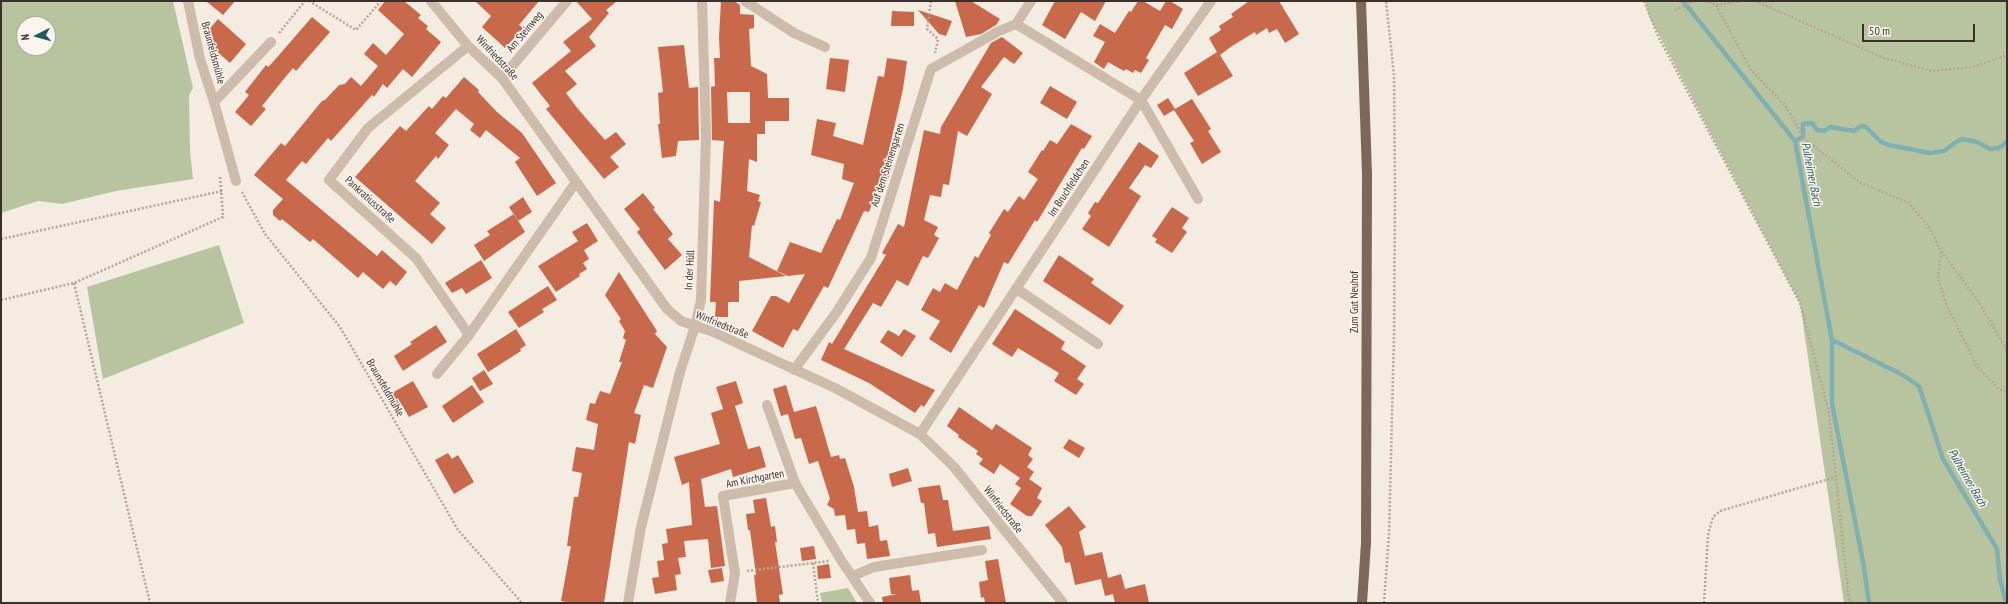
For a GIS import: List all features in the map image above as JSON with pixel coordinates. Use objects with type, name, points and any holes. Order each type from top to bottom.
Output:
[{"type":"main road","name":"Zum Gut Neuhof","points":[[1361,1],[1367,174],[1366,543],[1362,603]]},
{"type":"street","name":"Braunfeldsmühle","points":[[188,1],[200,60],[214,102],[270,42]]},
{"type":"street","name":"Winfriedstraße","points":[[432,1],[468,46],[502,78],[667,309],[681,321],[711,330],[835,388],[920,434],[954,467],[1063,603]]},
{"type":"street","name":"Am Steinweg","points":[[502,78],[567,1]]},
{"type":"street","name":"In der Hüll","points":[[628,603],[641,527],[680,372],[695,326],[701,300],[705,211],[706,136],[702,1]]},
{"type":"street","points":[[745,1],[794,33],[825,47]]},
{"type":"street","points":[[931,69],[999,31],[1016,24],[1031,1]]},
{"type":"street","name":"Im Bruchfeldchen","points":[[920,434],[1141,100],[1211,1]]},
{"type":"street","points":[[1016,24],[1141,100],[1198,199]]},
{"type":"street","name":"Pankratiusstraße","points":[[468,46],[368,128],[329,180],[416,258],[469,335]]},
{"type":"street","name":"Auf dem Steinengarten","points":[[794,370],[836,313],[870,258],[931,69]]},
{"type":"street","points":[[214,102],[236,180]]},
{"type":"street","points":[[437,374],[469,335],[576,182]]},
{"type":"street","points":[[1017,289],[1098,344]]},
{"type":"street","name":"Am Kirchgarten","points":[[767,405],[795,483],[841,560],[870,603]]},
{"type":"street","name":"Am Kirchgarten","points":[[730,603],[735,573],[723,496],[795,483]]},
{"type":"street","points":[[853,576],[874,568],[982,550]]},
{"type":"path","points":[[270,42],[305,1]]},
{"type":"path","points":[[309,1],[356,30],[381,1]]},
{"type":"path","points":[[931,1],[927,29],[938,39],[931,69]]},
{"type":"path","points":[[1384,603],[1392,429],[1395,211],[1394,75],[1386,1]]},
{"type":"path","points":[[1644,1],[1658,36],[1800,303],[1829,413],[1849,600],[1852,603]]},
{"type":"path","points":[[1675,10],[1694,1]]},
{"type":"path","points":[[1705,1],[1716,6],[1741,1]]},
{"type":"path","points":[[1755,1],[1884,58],[1932,71],[1973,67],[2007,56]]},
{"type":"path","points":[[1716,6],[1751,70],[1785,105],[1803,138],[1859,182],[1909,203],[1929,227],[1941,250],[1978,301],[2007,350]]},
{"type":"path","name":"Braunsfeldmühle","points":[[236,180],[265,234],[340,326],[458,530],[522,603]]},
{"type":"path","points":[[1,239],[222,191]]},
{"type":"path","points":[[1,300],[74,283],[223,217]]},
{"type":"path","points":[[1941,250],[1938,278],[1946,304],[1978,368],[1999,389],[2007,392]]},
{"type":"path","points":[[74,283],[150,603]]},
{"type":"path","points":[[1704,603],[1708,535],[1712,517],[1720,511],[1836,477]]},
{"type":"path","points":[[735,573],[841,560]]},
{"type":"path","points":[[813,563],[818,603]]},
{"type":"green space","points":[[1,1],[173,1],[193,88],[189,95],[190,151],[193,179],[116,191],[62,204],[38,201],[1,213]]},
{"type":"green space","points":[[1645,1],[2007,1],[2007,603],[1844,603],[1800,303],[1649,16]]},
{"type":"green space","points":[[219,245],[244,323],[103,379],[87,287]]},
{"type":"green space","points":[[848,588],[857,603],[822,603],[820,593]]},
{"type":"building","points":[[206,1],[235,1],[223,15]]},
{"type":"building","points":[[385,1],[404,1],[421,15],[418,18],[428,26],[426,29],[441,42],[412,77],[403,69],[387,88],[383,84],[374,97],[372,95],[331,141],[328,138],[306,164],[302,161],[286,180],[377,256],[382,250],[407,272],[396,286],[390,281],[383,289],[363,272],[358,278],[313,239],[310,242],[282,219],[280,221],[273,215],[273,210],[283,199],[254,175],[281,143],[285,146],[322,101],[325,100],[339,85],[345,84],[351,77],[361,86],[378,66],[364,54],[373,43],[386,55],[404,34],[378,10]]},
{"type":"building","points":[[475,1],[539,1],[519,25],[523,28],[505,48],[482,27],[491,16]]},
{"type":"building","points":[[576,1],[617,1],[606,10],[609,13],[589,37],[596,46],[565,71],[577,84],[566,93],[578,109],[605,140],[616,132],[626,144],[610,157],[619,167],[604,179],[546,109],[550,106],[532,83],[571,51],[563,42],[592,19]]},
{"type":"building","points":[[721,1],[734,1],[740,5],[740,14],[754,15],[754,28],[749,29],[751,66],[767,74],[768,98],[789,98],[789,121],[765,121],[765,134],[757,134],[757,162],[749,159],[747,191],[760,195],[758,201],[761,202],[754,226],[752,225],[749,257],[786,276],[739,281],[739,302],[728,302],[728,317],[715,317],[716,302],[710,302],[714,200],[720,202],[724,141],[712,140],[711,87],[715,86],[714,58],[720,58],[719,37]],"holes":[[[727,92],[750,92],[750,123],[728,123]]]},
{"type":"building","points":[[955,1],[971,1],[1000,19],[996,25],[981,34],[966,37]]},
{"type":"building","points":[[1055,1],[1106,1],[1095,21],[1081,12],[1065,39],[1042,25]]},
{"type":"building","points":[[1138,1],[1143,1],[1160,11],[1166,1],[1170,1],[1183,9],[1172,29],[1165,25],[1146,58],[1149,60],[1141,73],[1135,70],[1133,73],[1126,69],[1124,71],[1108,62],[1104,69],[1094,62],[1105,42],[1093,36],[1100,24],[1115,33],[1129,11],[1131,12]]},
{"type":"building","points":[[1249,1],[1279,1],[1299,34],[1285,43],[1277,29],[1269,33],[1267,28],[1256,35],[1255,32],[1232,46],[1220,55],[1233,76],[1198,96],[1184,73],[1217,52],[1209,38],[1221,30],[1219,26],[1233,17],[1231,14]]},
{"type":"building","points":[[918,10],[952,21],[946,36],[939,34]]},
{"type":"building","points":[[892,11],[914,12],[914,26],[891,26]]},
{"type":"building","points":[[312,17],[330,32],[296,71],[293,68],[262,106],[266,109],[251,126],[235,112],[249,95],[245,92],[266,65],[268,67],[273,62]]},
{"type":"building","points":[[218,19],[246,44],[230,63],[214,49],[216,46],[210,41],[213,37],[207,32]]},
{"type":"building","points":[[1002,37],[1023,53],[1014,64],[1004,57],[981,87],[992,94],[967,136],[958,131],[949,185],[943,184],[941,197],[930,195],[924,220],[938,227],[934,235],[939,238],[928,258],[923,256],[908,286],[897,280],[881,307],[873,303],[844,349],[935,390],[924,407],[921,405],[915,413],[869,383],[821,360],[829,342],[832,344],[886,255],[882,253],[898,224],[904,227],[924,130],[940,134],[941,127],[991,43]]},
{"type":"building","points":[[684,45],[689,88],[698,87],[699,140],[678,141],[676,156],[662,158],[658,124],[660,124],[658,93],[663,92],[658,47]]},
{"type":"building","points":[[830,58],[849,60],[845,92],[826,89]]},
{"type":"building","points":[[887,58],[907,61],[903,89],[886,163],[893,165],[887,182],[880,180],[869,212],[864,211],[828,288],[824,286],[798,331],[793,329],[783,348],[752,331],[771,296],[776,296],[789,303],[805,274],[788,276],[777,271],[790,242],[821,253],[837,219],[840,220],[854,183],[842,179],[844,164],[811,155],[817,119],[836,123],[833,136],[863,145],[878,76],[884,77]]},
{"type":"building","points":[[464,77],[479,90],[478,92],[497,112],[522,133],[556,183],[537,196],[515,162],[520,158],[486,130],[480,138],[470,130],[474,124],[456,109],[435,133],[449,145],[438,159],[436,156],[415,181],[440,203],[430,214],[446,228],[432,244],[355,177],[400,126],[406,131],[429,106],[432,109],[443,96],[446,98]]},
{"type":"building","points":[[1050,86],[1077,102],[1067,119],[1040,103]]},
{"type":"building","points":[[1168,98],[1175,109],[1192,99],[1211,129],[1208,131],[1221,152],[1202,164],[1190,143],[1194,141],[1174,110],[1164,116],[1157,105]]},
{"type":"building","points":[[1071,124],[1092,136],[1084,149],[1082,148],[1037,222],[1035,220],[1008,264],[1004,262],[984,308],[979,305],[951,353],[929,339],[940,321],[921,310],[933,288],[940,292],[945,283],[957,290],[975,256],[978,258],[991,235],[989,233],[1004,209],[1008,212],[1019,196],[1024,200],[1038,179],[1028,172],[1042,150],[1043,151],[1050,140],[1057,144]]},
{"type":"building","points":[[1139,142],[1159,156],[1151,168],[1145,165],[1129,188],[1141,196],[1109,247],[1082,229],[1091,216],[1088,213],[1095,202],[1098,203]]},
{"type":"building","points":[[643,193],[655,208],[653,209],[673,234],[668,239],[682,255],[665,270],[637,232],[640,229],[624,209]]},
{"type":"building","points":[[523,197],[532,212],[518,221],[509,207]]},
{"type":"building","points":[[1172,207],[1189,218],[1182,228],[1187,232],[1172,253],[1155,242],[1157,239],[1152,236]]},
{"type":"building","points":[[514,214],[525,232],[484,261],[474,245],[490,235],[487,231]]},
{"type":"building","points":[[587,223],[598,241],[584,250],[589,259],[583,263],[587,269],[579,274],[580,276],[556,292],[538,266],[578,241],[572,232]]},
{"type":"building","points":[[1059,255],[1094,279],[1091,283],[1124,306],[1110,325],[1043,281]]},
{"type":"building","points":[[481,260],[492,278],[466,294],[462,288],[452,293],[445,283]]},
{"type":"building","points":[[619,272],[657,331],[655,334],[667,347],[653,388],[644,385],[634,413],[641,415],[635,444],[629,442],[604,603],[572,603],[561,601],[571,546],[567,546],[574,497],[578,497],[582,473],[572,471],[576,447],[594,450],[598,424],[586,420],[590,403],[595,404],[600,391],[610,394],[622,362],[619,362],[626,340],[623,338],[625,331],[619,321],[621,319],[605,295]]},
{"type":"building","points":[[548,286],[557,300],[542,309],[544,312],[519,328],[508,312]]},
{"type":"building","points":[[1015,309],[1065,342],[1061,349],[1086,366],[1077,379],[1084,384],[1076,395],[1054,381],[1059,373],[1018,348],[1012,357],[992,344]]},
{"type":"building","points":[[436,325],[447,342],[403,371],[394,356],[412,344],[410,342]]},
{"type":"building","points":[[516,329],[526,345],[520,349],[521,351],[488,372],[477,354]]},
{"type":"building","points":[[904,329],[916,336],[902,357],[880,342],[888,330],[899,336]]},
{"type":"building","points":[[484,370],[493,384],[480,391],[472,378]]},
{"type":"building","points":[[413,381],[428,407],[409,417],[402,405],[393,410],[385,397]]},
{"type":"building","points":[[736,381],[743,403],[735,406],[748,449],[760,446],[766,467],[733,477],[731,469],[701,479],[705,507],[717,506],[725,566],[711,568],[708,539],[684,541],[686,557],[678,558],[681,574],[675,575],[677,590],[655,594],[652,578],[659,577],[657,561],[664,560],[662,544],[668,543],[666,529],[692,525],[689,482],[682,485],[674,457],[720,444],[711,413],[723,409],[716,387]]},
{"type":"building","points":[[472,385],[484,402],[453,423],[442,406]]},
{"type":"building","points":[[786,385],[794,412],[816,406],[831,457],[839,455],[840,459],[845,458],[854,487],[858,512],[867,511],[869,527],[878,525],[880,541],[887,540],[890,556],[867,559],[865,543],[857,544],[855,529],[847,530],[845,515],[835,516],[834,509],[827,505],[830,499],[818,461],[809,464],[801,438],[795,439],[788,414],[781,416],[773,389]]},
{"type":"building","points":[[959,407],[992,430],[996,424],[1032,448],[1028,455],[1033,459],[1027,467],[1034,472],[1029,479],[1042,488],[1037,498],[1042,501],[1032,516],[1027,516],[1010,504],[1021,488],[1015,484],[1020,478],[1000,464],[994,474],[979,464],[983,459],[976,454],[978,451],[958,437],[959,435],[947,426]]},
{"type":"building","points":[[1069,439],[1085,448],[1079,458],[1063,448]]},
{"type":"building","points":[[448,453],[452,459],[458,455],[474,482],[454,494],[435,460]]},
{"type":"building","points":[[908,468],[912,481],[892,487],[889,474]]},
{"type":"building","points":[[940,485],[943,500],[948,500],[953,531],[989,526],[991,539],[937,547],[935,533],[928,534],[924,503],[921,503],[918,488]]},
{"type":"building","points":[[766,498],[771,527],[775,526],[777,542],[775,542],[783,594],[779,595],[780,603],[757,603],[754,575],[756,575],[750,530],[748,530],[746,514],[755,513],[753,500]]},
{"type":"building","points":[[1069,506],[1086,527],[1079,532],[1085,556],[1102,552],[1108,578],[1121,574],[1125,589],[1145,584],[1149,603],[1115,603],[1113,594],[1105,596],[1101,579],[1075,585],[1070,562],[1065,563],[1062,547],[1045,525]]},
{"type":"building","points":[[814,546],[816,559],[802,561],[800,548]]},
{"type":"building","points":[[998,559],[1006,603],[985,603],[984,597],[981,598],[979,582],[988,580],[985,561]]},
{"type":"building","points":[[829,564],[831,578],[818,579],[817,566]]},
{"type":"building","points":[[722,568],[724,581],[711,583],[708,570]]},
{"type":"building","points":[[910,575],[912,591],[919,590],[921,603],[883,603],[882,597],[897,594],[891,594],[889,578]]},
{"type":"waterway","name":"Pulheimer Bach","points":[[1683,1],[1795,141],[1832,340],[1832,404],[1864,567],[1869,603]]},
{"type":"waterway","points":[[1795,141],[1803,137],[1803,124],[1812,123],[1817,130],[1824,131],[1830,127],[1854,131],[1861,126],[1866,127],[1881,142],[1930,153],[1944,151],[1962,139],[1977,142],[1990,149],[1999,148],[2007,142]]},
{"type":"waterway","name":"Pulheimer Bach","points":[[1832,340],[1901,374],[1919,386],[1943,459],[1997,549],[2000,579],[2006,603]]}]
